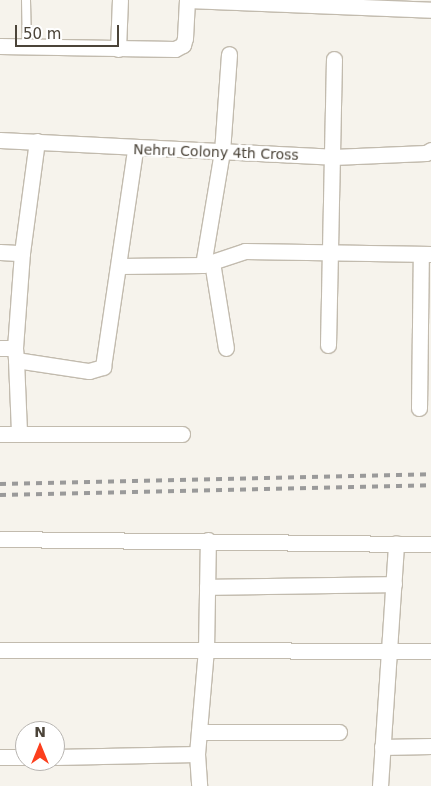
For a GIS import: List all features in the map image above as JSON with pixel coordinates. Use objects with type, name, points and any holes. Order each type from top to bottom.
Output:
[{"type":"street","points":[[118,49],[120,0]]},
{"type":"street","points":[[0,46],[166,50],[183,45],[187,0],[431,10]]},
{"type":"street","points":[[226,348],[208,264],[222,152],[229,54]]},
{"type":"street","points":[[328,345],[332,252],[334,59]]},
{"type":"street","name":"Nehru Colony 4th Cross","points":[[0,140],[135,149],[333,157],[426,153],[431,150]]},
{"type":"street","points":[[19,433],[16,354],[22,253],[37,141]]},
{"type":"street","points":[[0,348],[16,354],[96,371],[106,361],[135,149]]},
{"type":"street","points":[[120,266],[208,264],[245,251],[426,254],[419,408]]},
{"type":"street","points":[[0,252],[22,253]]},
{"type":"street","points":[[0,434],[182,434]]},
{"type":"street","points":[[0,539],[431,544]]},
{"type":"street","points":[[200,786],[197,754],[206,650],[208,540]]},
{"type":"street","points":[[380,786],[396,544]]},
{"type":"street","points":[[207,587],[394,584]]},
{"type":"street","points":[[0,650],[431,651]]},
{"type":"street","points":[[199,732],[339,732]]},
{"type":"street","points":[[382,746],[431,746]]},
{"type":"street","points":[[65,757],[197,754]]},
{"type":"street","points":[[0,757],[15,757]]},
{"type":"lane","points":[[26,0],[26,47]]},
{"type":"railway","points":[[0,484],[431,474]]},
{"type":"railway","points":[[0,495],[431,485]]}]
